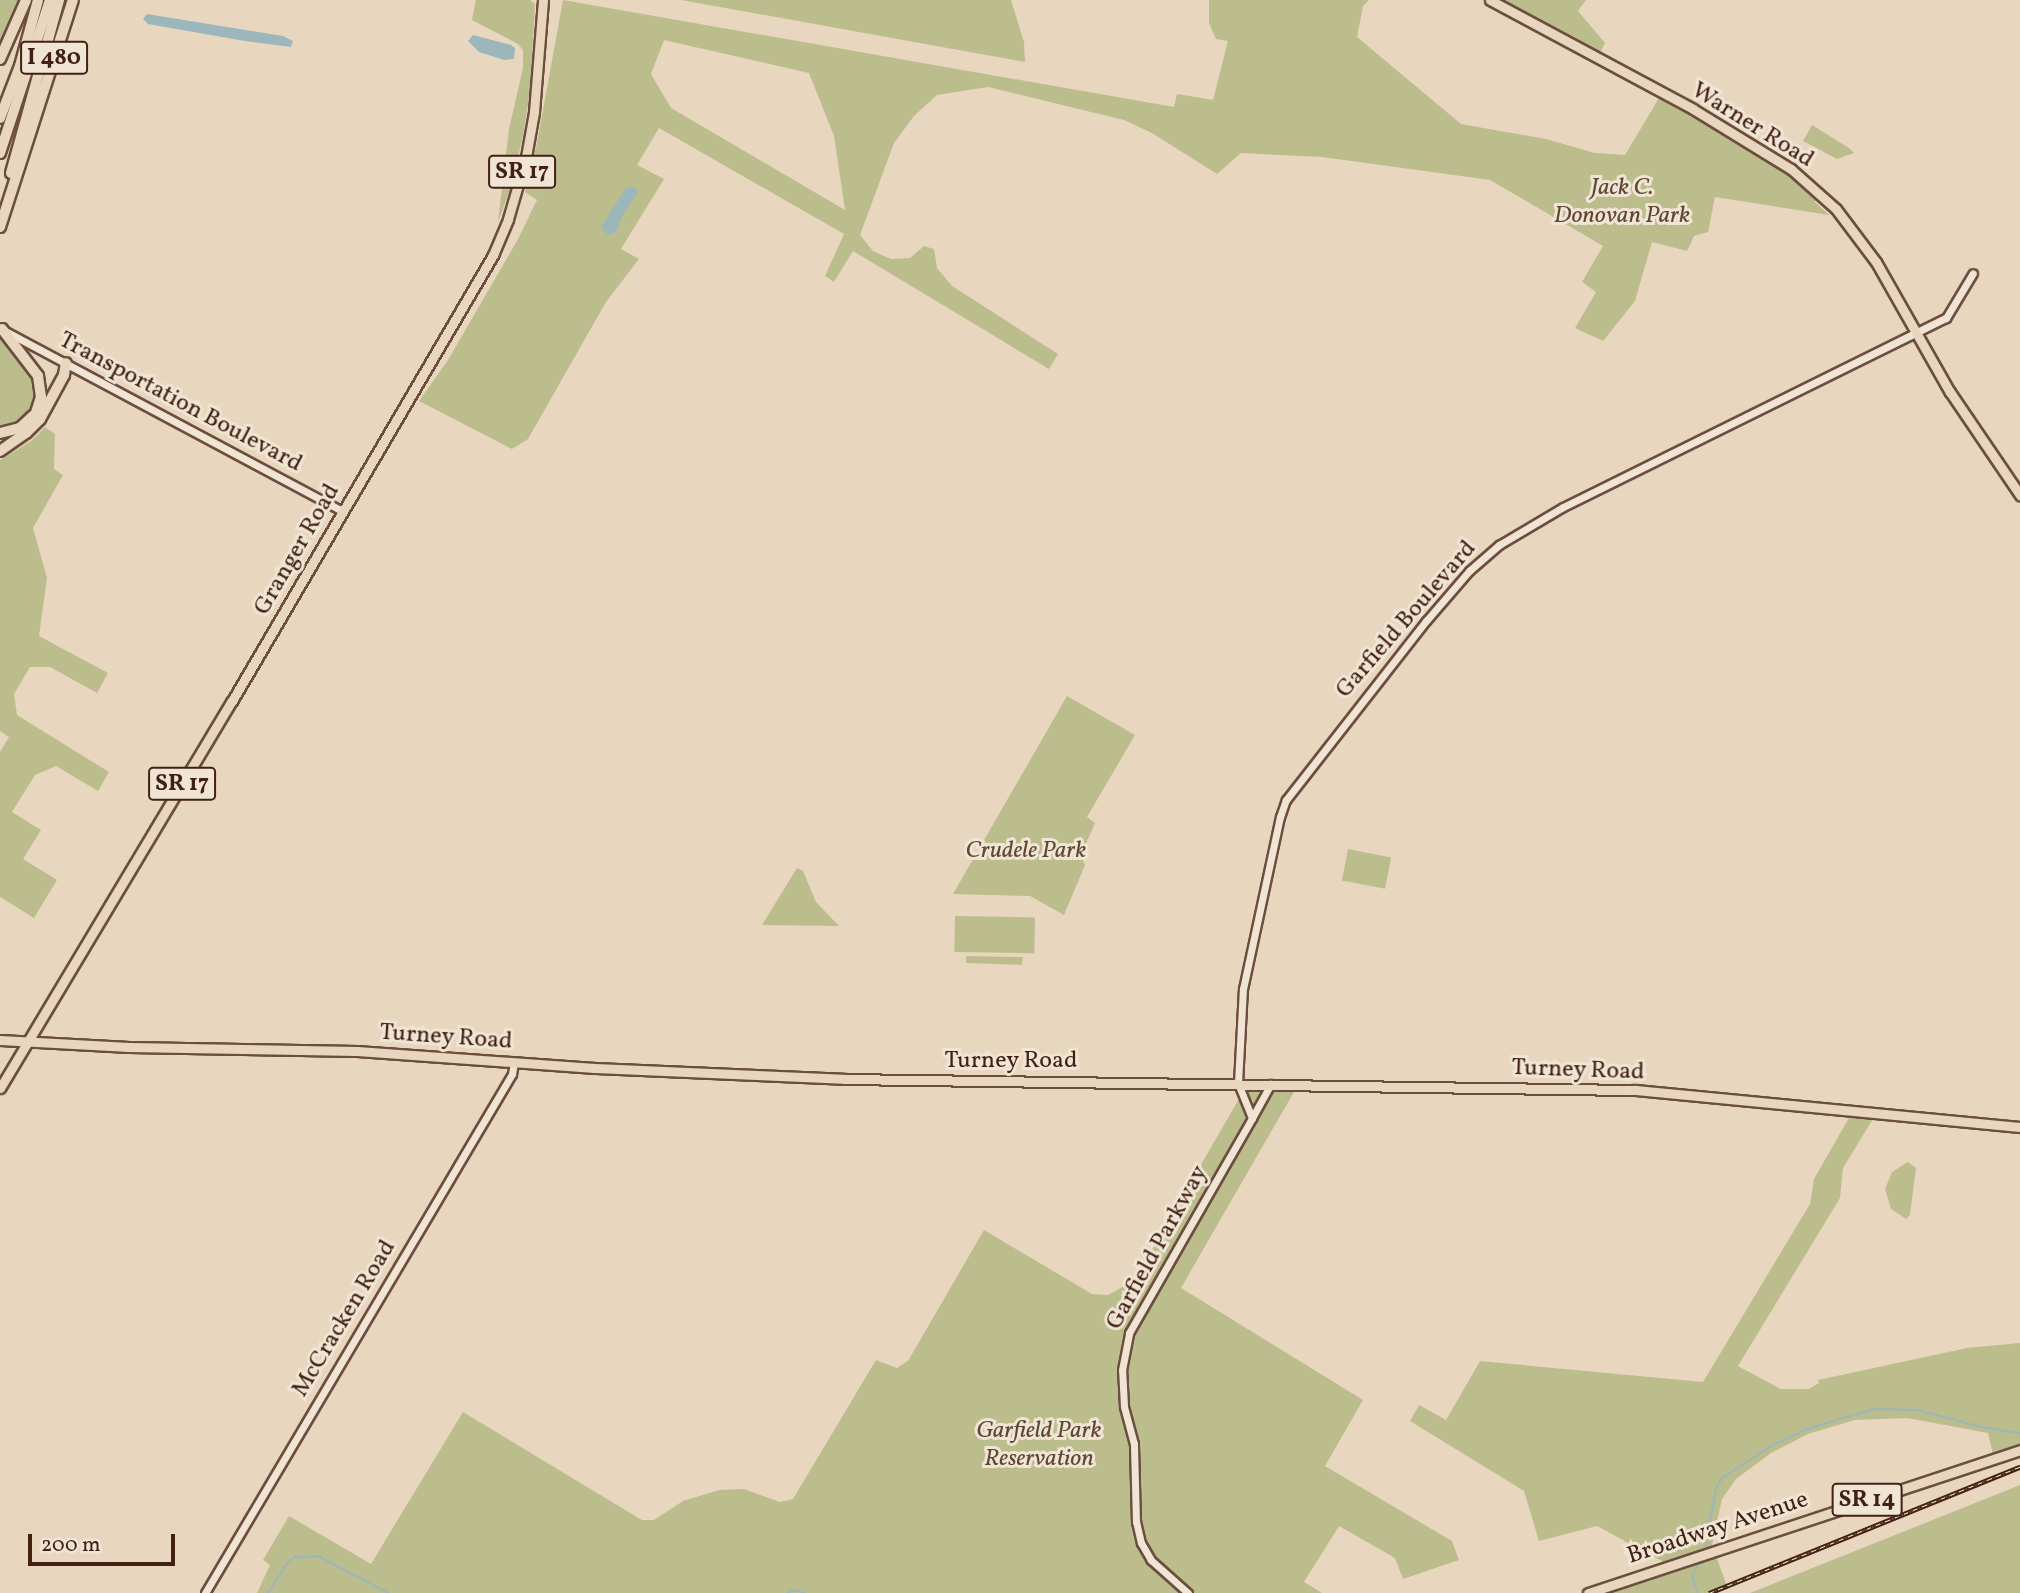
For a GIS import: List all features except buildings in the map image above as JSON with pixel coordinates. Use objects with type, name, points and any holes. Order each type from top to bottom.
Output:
[{"type":"highway","points":[[0,59],[26,0]]},
{"type":"highway","name":"I 480","points":[[0,118],[20,66],[38,0]]},
{"type":"highway","points":[[0,153],[50,0]]},
{"type":"highway","points":[[0,225],[18,141],[59,0]]},
{"type":"highway","name":"I 480","points":[[0,225],[73,0]]},
{"type":"highway","points":[[1,329],[38,376],[41,397],[36,412]]},
{"type":"highway","points":[[0,433],[19,428],[36,412],[66,363]]},
{"type":"highway","points":[[0,451],[26,433],[40,419],[64,375],[66,363]]},
{"type":"main road","name":"Granger Road","points":[[0,1088],[468,300],[508,219],[526,157],[534,112],[543,0]]},
{"type":"main road","name":"Warner Road","points":[[1490,0],[1693,109],[1797,174],[1836,209],[1889,284],[1950,392],[2020,495]]},
{"type":"main road","name":"Turney Road","points":[[0,1040],[129,1047],[357,1051],[514,1063],[854,1079],[1635,1090],[2020,1127]]},
{"type":"main road","name":"Broadway Avenue","points":[[1588,1593],[2020,1450]]},
{"type":"street","name":"Garfield Boulevard","points":[[1238,1083],[1239,1027],[1246,968],[1286,800],[1337,732],[1466,575],[1522,529],[1946,318],[1973,273]]},
{"type":"street","name":"Transportation Boulevard","points":[[1,329],[342,511]]},
{"type":"street","name":"McCracken Road","points":[[205,1593],[512,1075],[514,1063]]},
{"type":"street","points":[[1238,1083],[1252,1118]]},
{"type":"street","name":"Garfield Parkway","points":[[1188,1593],[1151,1560],[1138,1532],[1134,1444],[1124,1406],[1123,1358],[1129,1333],[1271,1084]]},
{"type":"green space","points":[[0,0],[26,0],[0,50]]},
{"type":"green space","points":[[476,0],[530,0],[535,4],[530,92],[523,135],[513,181],[498,222],[509,129],[523,68],[523,50],[518,44],[472,20]]},
{"type":"green space","name":"Jack C. Donovan Park","points":[[563,0],[1174,107],[1177,94],[1213,100],[1228,41],[1216,39],[1209,23],[1209,0],[1369,0],[1363,6],[1357,37],[1461,124],[1546,139],[1595,153],[1625,155],[1662,93],[1791,169],[1830,203],[1814,201],[1829,215],[1715,197],[1708,232],[1694,236],[1687,251],[1652,242],[1635,301],[1603,341],[1575,328],[1596,292],[1582,282],[1603,246],[1490,180],[1322,157],[1241,153],[1217,174],[1152,133],[1124,120],[988,87],[937,95],[914,116],[894,143],[860,235],[873,251],[891,259],[910,258],[924,246],[934,249],[937,268],[952,286],[1058,354],[1049,369],[853,251],[834,282],[825,276],[844,234],[659,128],[637,165],[664,179],[621,249],[639,259],[606,302],[528,439],[512,449],[419,401],[448,360],[517,241],[537,200],[525,192],[537,143]],"holes":[[[664,40],[809,73],[834,136],[845,210],[671,108],[651,74]]]},
{"type":"green space","points":[[681,0],[1011,0],[1024,42],[1025,62]]},
{"type":"green space","points":[[1490,0],[1586,0],[1578,11],[1605,43],[1597,59]]},
{"type":"green space","points":[[1812,125],[1854,153],[1837,159],[1803,141]]},
{"type":"green space","points":[[0,339],[15,350],[34,373],[37,400],[21,423],[0,428]]},
{"type":"green space","points":[[45,427],[55,434],[54,469],[63,475],[33,528],[47,578],[39,636],[108,673],[97,693],[50,667],[30,667],[14,694],[17,715],[109,772],[98,791],[56,766],[35,775],[12,812],[41,830],[23,859],[57,880],[34,918],[0,897],[0,752],[9,737],[0,731],[0,460],[31,441]]},
{"type":"green space","name":"Crudele Park","points":[[1067,696],[1135,735],[1087,817],[1095,823],[1081,855],[1085,865],[1064,915],[1030,896],[953,894]]},
{"type":"green space","points":[[1348,849],[1391,857],[1385,889],[1342,880]]},
{"type":"green space","points":[[797,868],[803,871],[816,902],[839,926],[762,925]]},
{"type":"green space","points":[[955,916],[1035,917],[1034,953],[954,952]]},
{"type":"green space","points":[[966,956],[1023,957],[1022,965],[966,963]]},
{"type":"green space","name":"Garfield Park Reservation","points":[[1247,1085],[1298,1085],[1181,1288],[1363,1400],[1325,1466],[1452,1541],[1459,1560],[1403,1579],[1395,1558],[1339,1526],[1304,1582],[1322,1593],[257,1593],[270,1565],[263,1560],[289,1516],[371,1564],[463,1412],[642,1520],[654,1520],[683,1501],[719,1490],[744,1489],[780,1502],[793,1499],[876,1360],[897,1368],[908,1361],[984,1230],[1092,1294],[1108,1295],[1126,1285],[1130,1287]]},
{"type":"green space","points":[[1850,1116],[1873,1119],[1843,1168],[1840,1198],[1738,1366],[1781,1389],[1809,1389],[1819,1383],[1818,1380],[1967,1348],[2020,1343],[2020,1450],[1994,1459],[1988,1433],[1907,1418],[1855,1420],[1808,1434],[1771,1453],[1736,1479],[1722,1499],[1712,1545],[1728,1589],[1717,1593],[1588,1593],[1669,1565],[1597,1526],[1539,1541],[1524,1491],[1410,1421],[1419,1405],[1446,1420],[1480,1361],[1703,1382],[1810,1204],[1814,1179]]},
{"type":"green space","points":[[1908,1162],[1916,1168],[1910,1215],[1906,1219],[1891,1209],[1885,1189],[1892,1172]]},
{"type":"green space","points":[[2020,1485],[2020,1593],[1750,1593]]},
{"type":"water","points":[[147,14],[283,36],[293,41],[291,47],[148,24],[143,19]]},
{"type":"water","points":[[473,35],[511,45],[515,48],[514,59],[504,60],[479,52],[468,41]]},
{"type":"water","points":[[635,187],[638,192],[623,214],[616,232],[608,235],[601,227],[626,188]]},
{"type":"waterway","points":[[1705,1550],[1716,1489],[1722,1478],[1773,1445],[1807,1429],[1874,1409],[1918,1410],[1981,1427],[2020,1433]]},
{"type":"waterway","points":[[268,1593],[288,1562],[295,1557],[318,1556],[388,1593]]},
{"type":"waterway","points":[[1697,1592],[1692,1576],[1702,1558]]},
{"type":"waterway","points":[[788,1593],[794,1590],[805,1593]]},
{"type":"railway","points":[[1709,1593],[2020,1467]]}]
